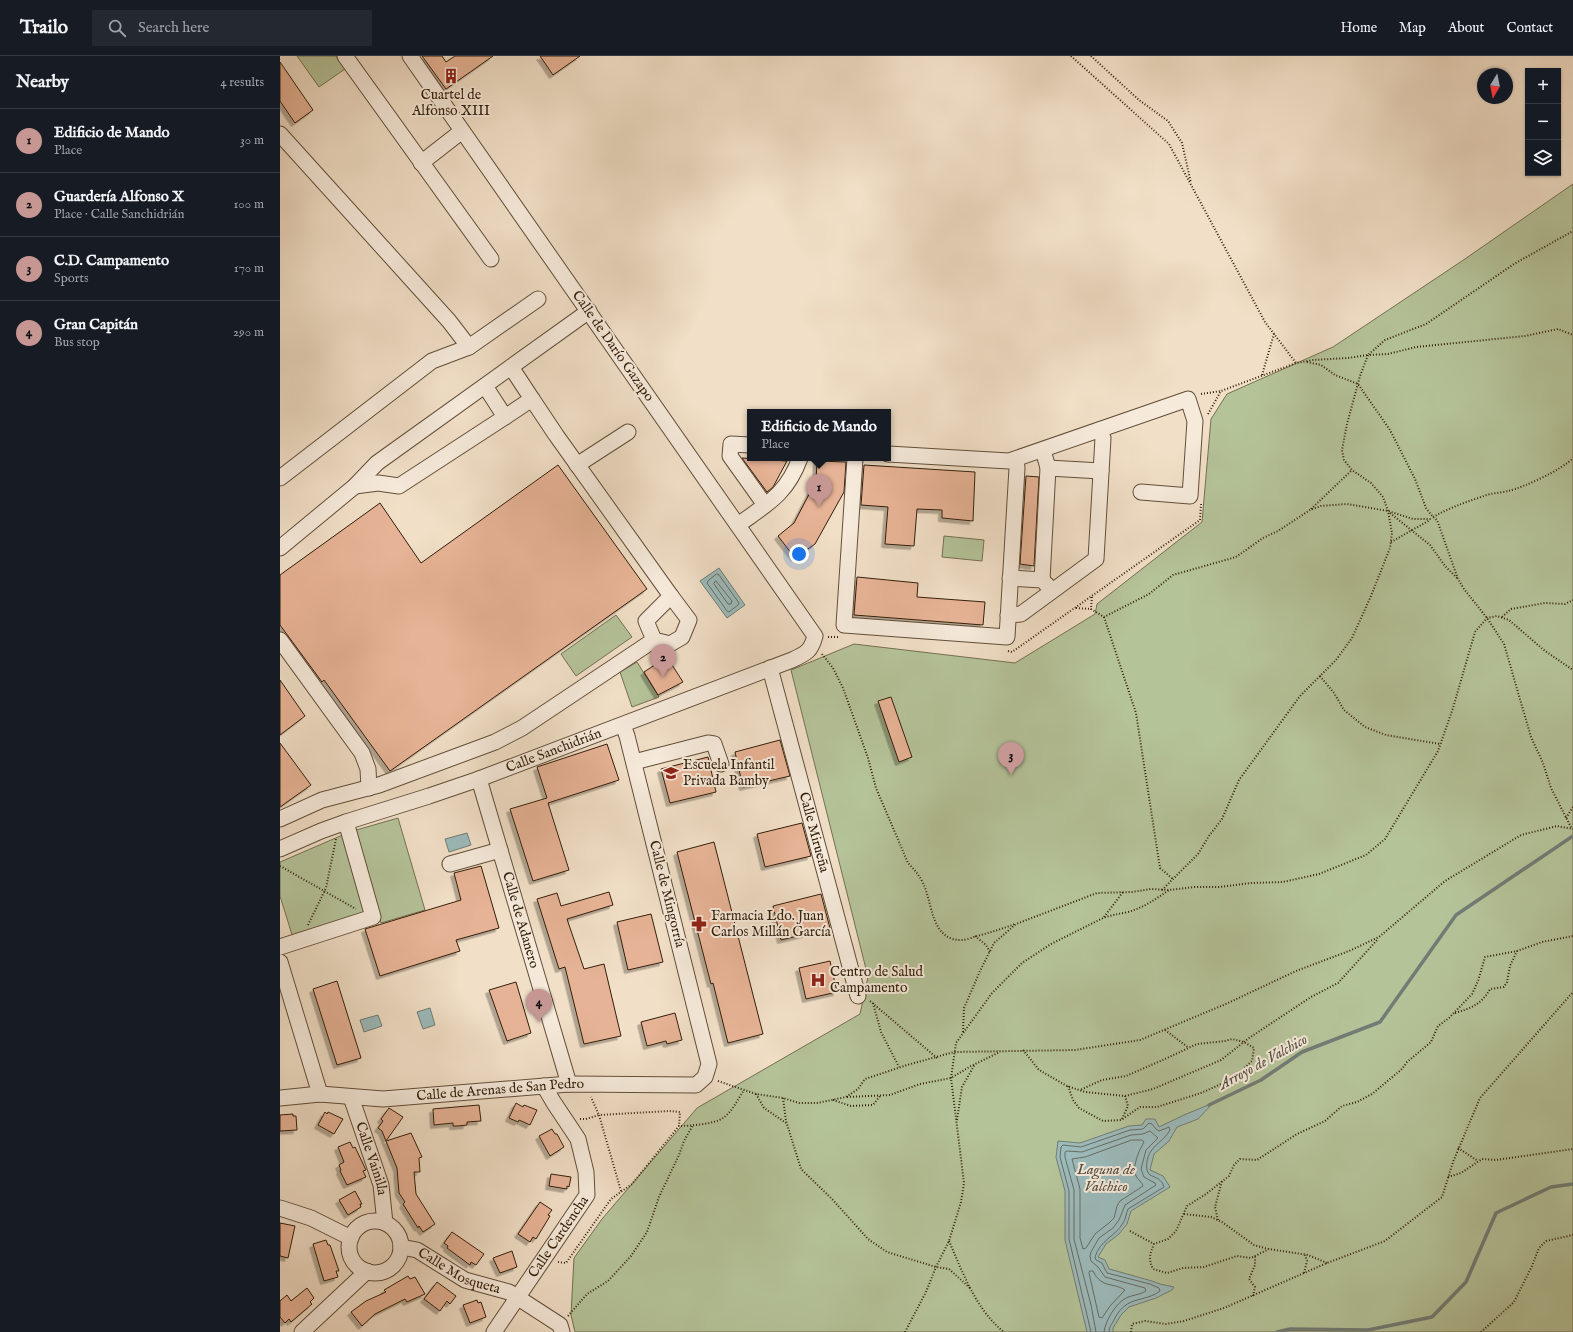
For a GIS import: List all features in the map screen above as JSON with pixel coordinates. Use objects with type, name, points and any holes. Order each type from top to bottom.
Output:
[{"type":"street","points":[[345,56],[491,259]]},
{"type":"street","name":"Calle de Darío Gazapo","points":[[410,56],[815,636]]},
{"type":"street","points":[[421,163],[462,130]]},
{"type":"street","points":[[282,138],[449,320],[469,347]]},
{"type":"street","points":[[280,478],[432,361],[469,347],[538,299]]},
{"type":"street","points":[[280,548],[355,486],[377,463],[588,311]]},
{"type":"street","points":[[280,819],[322,800],[369,788],[495,742],[522,728],[654,640],[670,644],[682,638],[689,620],[670,596],[577,465],[511,367]]},
{"type":"street","points":[[484,386],[505,417]]},
{"type":"street","points":[[355,486],[378,483],[399,486],[532,399]]},
{"type":"street","points":[[891,454],[1008,461],[1188,399],[1195,421],[1190,496],[1141,492]]},
{"type":"street","points":[[1008,615],[1021,614],[1096,560],[1103,438],[1099,430]]},
{"type":"street","points":[[577,465],[628,432]]},
{"type":"street","points":[[747,445],[731,444],[730,456],[765,505]]},
{"type":"street","points":[[1042,580],[1048,468],[1043,450]]},
{"type":"street","points":[[855,461],[844,625],[1007,637],[1017,468],[1016,459]]},
{"type":"street","points":[[738,525],[777,496],[794,474],[799,461]]},
{"type":"street","points":[[1048,468],[1101,471]]},
{"type":"street","points":[[1010,578],[1042,580],[1053,591]]},
{"type":"street","points":[[654,640],[646,620],[670,596]]},
{"type":"street","name":"Calle Sanchidrián","points":[[280,849],[342,823],[430,796],[479,779],[806,654],[812,647],[815,636]]},
{"type":"street","points":[[280,640],[362,754],[368,769],[369,788]]},
{"type":"street","name":"Calle Mirueña","points":[[770,668],[858,996]]},
{"type":"street","name":"Calle de Mingorría","points":[[623,724],[634,762],[707,1070]]},
{"type":"street","points":[[634,762],[708,743],[714,744],[721,764]]},
{"type":"street","name":"Calle de Adanero","points":[[479,779],[568,1084]]},
{"type":"street","points":[[280,947],[373,918],[342,823]]},
{"type":"street","points":[[450,864],[500,850]]},
{"type":"street","points":[[280,962],[320,1094]]},
{"type":"street","name":"Calle de Arenas de San Pedro","points":[[280,1098],[320,1094],[383,1099],[568,1084],[696,1085],[707,1070]]},
{"type":"street","name":"Calle Cardencha","points":[[494,1332],[587,1195],[586,1172],[578,1138],[544,1086]]},
{"type":"street","name":"Calle Vainilla","points":[[351,1097],[380,1186],[384,1222]]},
{"type":"street","points":[[280,1208],[311,1218],[351,1238]]},
{"type":"street","points":[[372,1221],[384,1222],[397,1232],[401,1247],[400,1255],[391,1268],[383,1272],[375,1273],[359,1268],[350,1254],[349,1246],[351,1238],[361,1225],[372,1221]]},
{"type":"street","name":"Calle Mosqueta","points":[[401,1247],[417,1250],[465,1280],[508,1292],[517,1298]]},
{"type":"street","points":[[302,1332],[367,1271]]},
{"type":"street","points":[[517,1298],[561,1328]]},
{"type":"path","points":[[1072,56],[1169,144],[1265,322],[1296,363],[1388,354],[1416,347],[1525,336],[1558,329],[1573,335]]},
{"type":"path","points":[[1091,56],[1139,100],[1168,121],[1182,143],[1192,186]]},
{"type":"path","points":[[1162,890],[1198,854],[1208,836],[1222,819],[1239,780],[1300,696],[1336,660],[1352,638],[1371,596],[1391,542],[1392,533],[1388,511],[1383,497],[1371,483],[1352,470],[1344,460],[1342,450],[1347,424],[1368,355],[1385,340],[1426,324],[1514,264],[1573,231]]},
{"type":"path","points":[[1262,375],[1274,334]]},
{"type":"path","points":[[1306,361],[1321,366],[1335,376],[1358,384],[1390,430],[1415,478],[1426,508],[1432,518]]},
{"type":"path","points":[[1197,395],[1222,391]]},
{"type":"path","points":[[1391,542],[1450,508],[1486,495],[1510,491],[1554,472],[1572,460]]},
{"type":"path","points":[[1104,617],[1149,594],[1173,575],[1236,557],[1250,546],[1278,531],[1310,510],[1352,470]]},
{"type":"path","points":[[1310,510],[1326,505],[1347,504],[1388,511],[1413,519],[1432,518],[1437,520],[1458,579],[1504,644],[1531,737],[1543,763],[1551,788],[1573,829]]},
{"type":"path","points":[[1388,511],[1421,537],[1458,579]]},
{"type":"path","points":[[1091,609],[1092,597]]},
{"type":"path","points":[[1502,617],[1511,609],[1545,603],[1565,604],[1573,600]]},
{"type":"path","points":[[1076,608],[1091,609],[1104,617],[1136,712],[1160,868],[1173,879]]},
{"type":"path","points":[[964,1032],[964,1008],[994,943],[1016,924],[1097,893],[1151,889],[1169,890],[1195,887],[1220,887],[1251,883],[1283,882],[1319,874],[1366,855],[1385,839],[1392,829],[1438,751],[1475,632],[1487,618],[1497,616],[1509,620],[1545,651],[1573,670]]},
{"type":"path","points":[[1320,676],[1334,693],[1344,710],[1365,727],[1386,735],[1440,744]]},
{"type":"path","points":[[1566,818],[1573,807]]},
{"type":"path","points":[[300,940],[305,934],[309,921],[324,891],[330,874],[342,823]]},
{"type":"path","points":[[1023,1050],[1040,1070],[1068,1086],[1079,1090],[1106,1095],[1125,1096],[1153,1089],[1221,1060],[1244,1042],[1311,997],[1338,982],[1379,937],[1445,881],[1521,835],[1558,826],[1573,829]]},
{"type":"path","points":[[281,868],[373,918]]},
{"type":"path","points":[[905,1332],[926,1292],[949,1241],[961,1202],[964,1183],[951,1078],[956,1043],[992,993],[1022,964],[1051,944],[1103,918],[1128,912],[1150,903],[1169,890]]},
{"type":"path","points":[[1103,918],[1124,892]]},
{"type":"path","points":[[975,936],[986,944],[990,952]]},
{"type":"path","points":[[1269,1249],[1251,1258],[1237,1256],[1204,1267],[1183,1268],[1167,1273],[1153,1269],[1149,1261],[1150,1252],[1154,1244],[1168,1239],[1176,1231],[1187,1206],[1206,1194],[1228,1176],[1234,1165],[1240,1159],[1257,1160],[1297,1134],[1325,1121],[1342,1106],[1357,1102],[1372,1094],[1402,1069],[1407,1062],[1430,1042],[1438,1026],[1453,1014],[1472,994],[1478,981],[1485,957],[1516,951],[1542,942],[1573,936]]},
{"type":"path","points":[[846,1097],[858,1089],[865,1079],[899,1067],[954,1052],[1075,1050],[1140,1040],[1228,1003],[1296,971],[1349,951],[1379,937]]},
{"type":"path","points":[[1453,1014],[1472,1007],[1485,998],[1490,989],[1504,987],[1507,982],[1510,966],[1516,951]]},
{"type":"path","points":[[1131,1332],[1132,1324],[1145,1321],[1166,1324],[1184,1322],[1224,1308],[1327,1263],[1386,1241],[1442,1196],[1458,1148],[1480,1098],[1573,992]]},
{"type":"path","points":[[899,1067],[881,1032],[873,1002],[936,1058]]},
{"type":"path","points":[[1165,1030],[1189,1048]]},
{"type":"path","points":[[1068,1086],[1073,1100],[1079,1108],[1102,1121],[1122,1120],[1140,1107],[1157,1108],[1200,1093],[1236,1076],[1252,1061],[1254,1048],[1244,1042],[1232,1039],[1196,1044],[1126,1076],[1102,1080],[1079,1090]]},
{"type":"path","points":[[707,1070],[744,1090],[756,1094],[783,1098],[799,1103],[816,1103],[846,1097],[890,1095],[920,1084],[951,1078],[976,1063],[1001,1051]]},
{"type":"path","points":[[956,1123],[962,1087],[976,1063]]},
{"type":"path","points":[[590,1084],[591,1100],[599,1115],[622,1191]]},
{"type":"path","points":[[679,1126],[694,1126],[722,1119],[744,1090]]},
{"type":"path","points":[[756,1094],[764,1108],[787,1124]]},
{"type":"path","points":[[832,1100],[851,1106],[873,1105],[880,1096]]},
{"type":"path","points":[[1122,1120],[1128,1106],[1125,1096]]},
{"type":"path","points":[[783,1098],[787,1124],[801,1169],[868,1239],[887,1252],[936,1267],[949,1269],[970,1288]]},
{"type":"path","points":[[543,1260],[566,1263],[611,1199],[632,1184],[679,1126],[680,1112],[669,1111],[599,1115]]},
{"type":"path","points":[[561,1328],[587,1294],[608,1281],[631,1256],[646,1232],[659,1197],[684,1140],[694,1126]]},
{"type":"path","points":[[1458,1148],[1478,1161]]},
{"type":"path","points":[[1448,1177],[1461,1173],[1482,1159],[1496,1160],[1573,1149]]},
{"type":"path","points":[[1218,1220],[1214,1207],[1222,1181]]},
{"type":"path","points":[[1183,1214],[1211,1217],[1218,1220],[1254,1245],[1305,1255],[1327,1263]]},
{"type":"path","points":[[1130,1231],[1154,1244]]},
{"type":"path","points":[[1481,1332],[1514,1302],[1532,1266],[1539,1248],[1546,1241],[1573,1235]]},
{"type":"path","points":[[949,1241],[970,1288],[994,1324],[1004,1332]]},
{"type":"path","points":[[1304,1274],[1307,1261],[1305,1255]]},
{"type":"path","points":[[1253,1296],[1255,1287],[1249,1279],[1255,1265],[1256,1256]]},
{"type":"green space","points":[[297,56],[336,56],[345,69],[319,87]]},
{"type":"green space","points":[[1573,184],[1573,1332],[575,1332],[571,1315],[574,1258],[602,1219],[697,1108],[860,1014],[868,977],[791,670],[854,644],[1015,663],[1095,614],[1097,604],[1202,522],[1211,419],[1227,394],[1333,347],[1462,261]]},
{"type":"green space","points":[[944,536],[984,540],[982,561],[942,557]]},
{"type":"green space","points":[[616,615],[632,637],[576,676],[561,654]]},
{"type":"green space","points":[[637,662],[659,697],[632,707],[620,672]]},
{"type":"green space","points":[[398,818],[425,910],[381,923],[353,831]]},
{"type":"green space","points":[[345,834],[367,916],[293,938],[280,896],[280,862]]},
{"type":"water","points":[[719,568],[745,605],[727,618],[700,581]]},
{"type":"water","points":[[467,833],[471,845],[449,852],[445,839]]},
{"type":"water","points":[[430,1008],[435,1025],[423,1029],[417,1012]]},
{"type":"water","points":[[378,1015],[382,1026],[364,1032],[360,1020]]},
{"type":"water","name":"Laguna de Valchico","points":[[1213,1103],[1198,1119],[1177,1127],[1169,1141],[1154,1154],[1150,1170],[1163,1176],[1170,1187],[1131,1211],[1127,1224],[1119,1234],[1106,1244],[1098,1257],[1105,1260],[1109,1269],[1174,1287],[1172,1290],[1156,1298],[1129,1307],[1121,1315],[1113,1328],[1113,1332],[1087,1332],[1065,1240],[1065,1191],[1056,1157],[1058,1141],[1080,1143],[1129,1126],[1142,1125],[1146,1119],[1155,1119],[1159,1127]]},
{"type":"building","name":"Cuartel de Alfonso XIII","points":[[422,56],[442,56],[446,62],[455,56],[493,56],[446,89]]},
{"type":"building","points":[[540,56],[580,56],[553,75]]},
{"type":"building","points":[[280,62],[313,110],[295,123],[280,101]]},
{"type":"building","points":[[742,458],[747,458],[747,461],[787,461],[773,487],[767,492]]},
{"type":"building","points":[[817,461],[846,462],[844,492],[815,544],[795,558],[778,536],[794,523],[816,481]]},
{"type":"building","points":[[558,465],[647,589],[390,771],[324,680],[322,682],[280,625],[280,575],[380,503],[421,563]]},
{"type":"building","points":[[864,465],[975,472],[973,521],[942,518],[942,510],[917,509],[914,546],[885,544],[888,507],[861,505]]},
{"type":"building","points":[[1026,476],[1039,477],[1034,566],[1020,564]]},
{"type":"building","points":[[857,577],[918,583],[917,597],[985,602],[983,625],[854,615]]},
{"type":"building","points":[[667,657],[683,682],[658,695],[644,672]]},
{"type":"building","points":[[280,680],[305,716],[280,735]]},
{"type":"building","points":[[891,697],[912,757],[899,762],[878,701]]},
{"type":"building","points":[[780,740],[790,776],[743,787],[735,752]]},
{"type":"building","points":[[280,743],[311,785],[280,807]]},
{"type":"building","points":[[607,744],[619,780],[548,803],[569,870],[533,881],[510,809],[547,798],[537,767]]},
{"type":"building","points":[[708,757],[716,792],[670,803],[661,769]]},
{"type":"building","points":[[802,823],[811,856],[765,867],[757,834]]},
{"type":"building","points":[[714,842],[763,1034],[728,1043],[713,983],[711,984],[677,852]]},
{"type":"building","points":[[481,866],[499,928],[456,940],[460,951],[380,976],[365,929],[461,900],[454,873]]},
{"type":"building","points":[[609,892],[613,905],[567,919],[584,969],[604,964],[621,1036],[584,1044],[565,967],[559,969],[537,899],[557,893],[561,906]]},
{"type":"building","points":[[821,894],[830,928],[781,940],[773,906]]},
{"type":"building","points":[[651,914],[663,962],[628,970],[617,922]]},
{"type":"building","name":"Centro de Salud Campamento","points":[[830,961],[837,992],[806,999],[799,968]]},
{"type":"building","points":[[337,981],[361,1058],[337,1065],[313,989]]},
{"type":"building","points":[[516,982],[531,1033],[507,1041],[489,990]]},
{"type":"building","points":[[675,1013],[682,1040],[667,1044],[666,1041],[647,1046],[641,1022]]},
{"type":"building","points":[[516,1103],[523,1107],[524,1105],[537,1110],[530,1125],[519,1120],[518,1122],[509,1118]]},
{"type":"building","points":[[479,1105],[481,1121],[467,1122],[467,1125],[458,1126],[453,1126],[453,1123],[434,1125],[433,1109]]},
{"type":"building","points":[[389,1108],[403,1117],[386,1141],[382,1131],[378,1128],[383,1121],[381,1119]]},
{"type":"building","points":[[325,1112],[343,1119],[334,1134],[318,1125]]},
{"type":"building","points":[[293,1114],[293,1116],[296,1116],[297,1130],[280,1131],[280,1115]]},
{"type":"building","points":[[552,1129],[555,1134],[557,1134],[564,1147],[550,1156],[539,1136]]},
{"type":"building","points":[[411,1133],[422,1157],[419,1158],[420,1172],[414,1172],[416,1194],[435,1224],[423,1232],[419,1226],[418,1228],[403,1204],[405,1202],[399,1193],[397,1168],[386,1141]]},
{"type":"building","points":[[350,1142],[353,1148],[355,1147],[366,1170],[363,1171],[366,1177],[347,1185],[340,1171],[339,1165],[344,1162],[338,1147]]},
{"type":"building","points":[[551,1174],[571,1177],[569,1187],[567,1186],[567,1189],[549,1186]]},
{"type":"building","points":[[355,1191],[362,1204],[360,1204],[361,1207],[348,1215],[339,1200]]},
{"type":"building","points":[[540,1202],[552,1210],[536,1239],[533,1237],[530,1242],[518,1234]]},
{"type":"building","points":[[280,1223],[295,1226],[288,1258],[280,1256]]},
{"type":"building","points":[[452,1232],[484,1254],[476,1265],[471,1262],[470,1265],[447,1248],[448,1246],[444,1243]]},
{"type":"building","points":[[326,1240],[328,1245],[330,1245],[339,1271],[336,1271],[338,1277],[324,1281],[313,1244]]},
{"type":"building","points":[[512,1251],[517,1267],[500,1273],[493,1258]]},
{"type":"building","points":[[408,1276],[410,1279],[415,1277],[425,1294],[407,1302],[405,1299],[375,1314],[362,1326],[351,1312],[366,1301],[386,1292],[384,1290]]},
{"type":"building","points":[[437,1282],[456,1296],[450,1304],[447,1301],[440,1311],[424,1299]]},
{"type":"building","points":[[307,1288],[314,1298],[310,1302],[312,1304],[291,1322],[289,1319],[285,1323],[280,1317],[280,1301],[287,1295],[291,1301]]},
{"type":"building","points":[[477,1300],[478,1303],[481,1302],[486,1317],[470,1323],[463,1305]]},
{"type":"waterway","name":"Arroyo de Valchico","points":[[1209,1105],[1261,1080],[1302,1052],[1380,1022],[1456,915],[1573,836]]},
{"type":"waterway","points":[[1277,1332],[1290,1329],[1368,1330],[1432,1317],[1466,1282],[1496,1213],[1551,1187],[1573,1184]]},
{"type":"place","name":"Cuartel de Alfonso XIII","points":[[451,76]]},
{"type":"place","name":"Edificio de Mando","points":[[819,507]]},
{"type":"place","name":"Guardería Alfonso X","points":[[663,677]]},
{"type":"place","name":"Escuela Infantil Privada Bamby","points":[[671,773]]},
{"type":"place","name":"C.D. Campamento","points":[[1011,775]]},
{"type":"place","name":"Farmacia Ldo. Juan Carlos Millán García","points":[[699,924]]},
{"type":"place","name":"Centro de Salud Campamento","points":[[818,980]]},
{"type":"place","name":"Gran Capitán","points":[[539,1022]]}]
